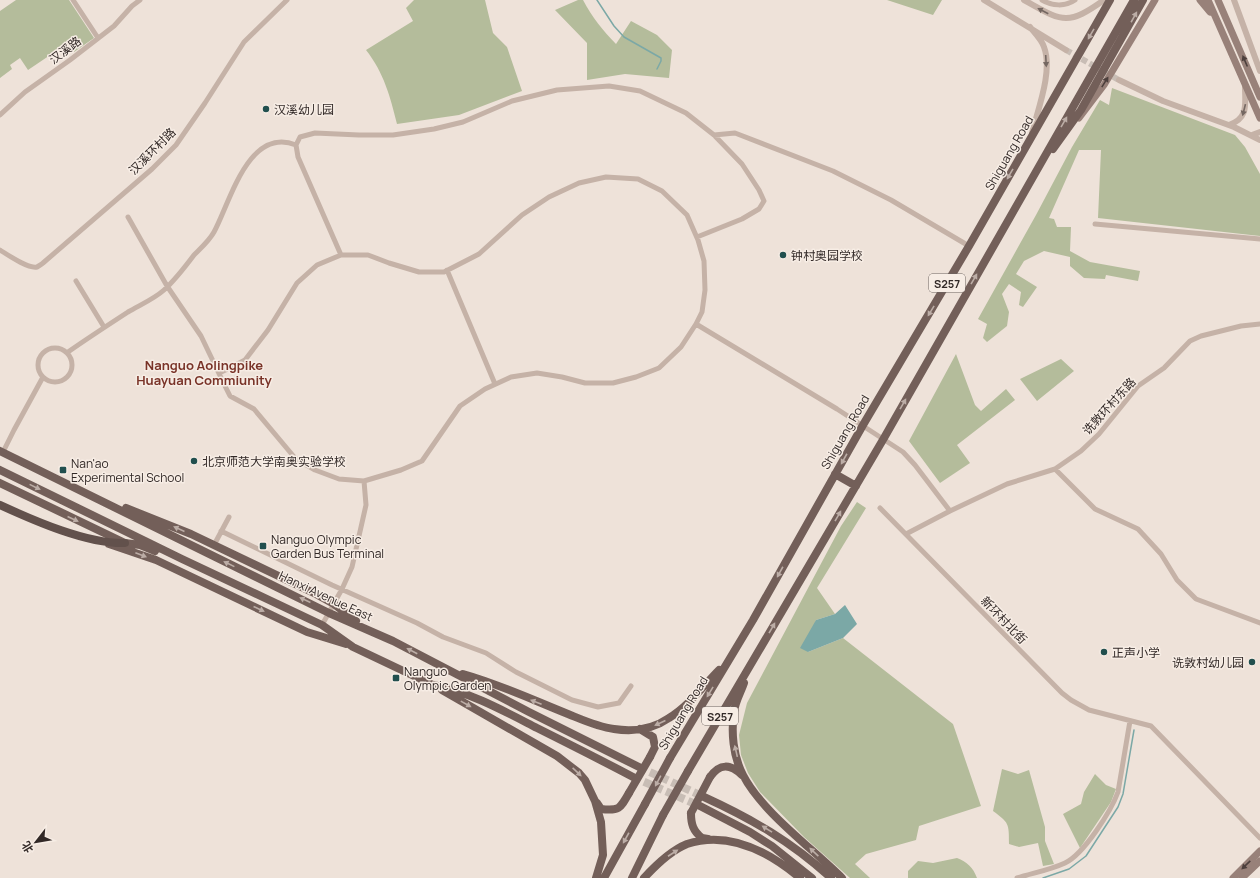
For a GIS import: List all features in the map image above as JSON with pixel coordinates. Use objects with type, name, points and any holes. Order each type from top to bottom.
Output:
[{"type":"highway","points":[[0,505],[31,519],[63,530],[104,542],[125,543]]},
{"type":"main road","name":"Shiguang Road","points":[[604,878],[670,758],[730,659],[863,425],[969,246],[1110,0]]},
{"type":"main road","name":"S257","points":[[632,878],[663,816],[688,771],[884,438],[1134,0]]},
{"type":"main road","points":[[1064,135],[1081,110],[1143,0]]},
{"type":"main road","points":[[1037,168],[1086,110],[1104,85],[1155,0]]},
{"type":"main road","points":[[1200,0],[1217,22]]},
{"type":"main road","points":[[1208,0],[1245,87],[1260,118]]},
{"type":"main road","points":[[1218,0],[1260,97]]},
{"type":"main road","name":"Hanxi Avenue East","points":[[2,452],[329,613],[366,628],[639,767]]},
{"type":"main road","points":[[0,470],[322,625],[353,646],[432,685],[557,756],[579,773],[585,780],[601,809],[619,809],[655,747],[653,737],[640,729]]},
{"type":"main road","points":[[836,474],[856,486]]},
{"type":"main road","points":[[0,483],[125,543],[140,545],[210,572]]},
{"type":"main road","points":[[94,497],[172,526],[214,545],[334,604],[366,628]]},
{"type":"main road","points":[[104,542],[156,560],[307,632],[353,646]]},
{"type":"main road","points":[[270,600],[277,587]]},
{"type":"main road","points":[[447,669],[491,682],[591,724],[616,730],[649,728],[670,718],[683,708],[730,659]]},
{"type":"main road","points":[[743,775],[732,735],[734,710],[752,662]]},
{"type":"main road","points":[[432,685],[444,687],[473,697],[519,718],[633,777]]},
{"type":"main road","points":[[800,878],[777,860],[758,850],[733,842],[702,838],[698,835],[691,821],[691,813],[715,770],[723,766],[736,769],[743,775],[758,797],[770,811],[842,878]]},
{"type":"main road","points":[[704,797],[754,821],[797,850],[831,878]]},
{"type":"main road","points":[[596,801],[601,822],[603,855],[596,878]]},
{"type":"main road","points":[[700,806],[756,835],[788,858],[812,878]]},
{"type":"main road","points":[[644,878],[655,866],[686,845],[713,840]]},
{"type":"main road","points":[[1232,878],[1260,851]]},
{"type":"main road","points":[[1242,878],[1260,861]]},
{"type":"street","points":[[73,0],[98,38]]},
{"type":"street","name":"汉溪路","points":[[0,115],[25,92],[114,26],[132,6],[140,0]]},
{"type":"street","name":"汉溪环村路","points":[[0,250],[23,264],[37,267],[146,174],[176,145],[244,42],[287,0]]},
{"type":"street","points":[[984,0],[1066,50]]},
{"type":"street","points":[[1024,0],[1053,16],[1068,18],[1086,13],[1104,0]]},
{"type":"street","points":[[1042,0],[1046,3],[1062,5],[1069,4],[1075,0]]},
{"type":"street","points":[[1234,0],[1260,70]]},
{"type":"street","points":[[1030,27],[1045,48],[1046,61],[1046,77],[1043,93],[1030,140]]},
{"type":"street","points":[[1119,80],[1163,102],[1229,125],[1260,140]]},
{"type":"street","points":[[342,255],[298,157],[296,145],[300,137],[315,133],[393,135],[434,129],[463,122],[512,101],[557,90],[609,86],[640,91],[686,113],[714,135],[742,164],[759,190],[764,201],[759,209],[742,219],[697,237]]},
{"type":"street","points":[[1229,125],[1238,121],[1243,115],[1245,105],[1245,87]]},
{"type":"street","points":[[1252,135],[1260,132]]},
{"type":"street","points":[[714,135],[735,133],[834,171],[890,200],[969,246]]},
{"type":"street","points":[[68,352],[104,327],[164,290],[213,234],[232,191],[250,159],[260,150],[270,145],[289,142],[296,145]]},
{"type":"street","points":[[128,217],[167,286],[201,336],[230,396],[254,409],[295,458],[315,470],[339,479],[364,481],[401,470],[422,461],[460,406],[485,389],[511,377],[537,373],[585,383],[612,383],[636,377],[659,368],[681,347],[702,312],[705,290],[704,261],[697,237],[687,215],[662,191],[638,179],[606,177],[579,183],[549,197],[522,215],[479,254],[444,272],[419,272],[368,255],[342,255],[317,265],[297,283],[268,330],[245,360],[219,373]]},
{"type":"street","points":[[1095,224],[1260,239]]},
{"type":"street","points":[[447,270],[495,384]]},
{"type":"street","points":[[76,281],[104,327]]},
{"type":"street","points":[[696,324],[884,438],[903,452],[915,465],[950,511]]},
{"type":"street","name":"诜敦环村东路","points":[[906,534],[1007,484],[1055,469],[1080,451],[1099,434],[1138,386],[1164,368],[1190,341],[1201,336],[1241,326],[1260,324]]},
{"type":"street","points":[[55,348],[68,352],[72,361],[72,367],[68,377],[58,382],[53,382],[43,377],[38,366],[39,361],[45,351],[55,348]]},
{"type":"street","points":[[2,452],[43,377]]},
{"type":"street","points":[[1055,469],[1095,509],[1138,529],[1161,554],[1177,580],[1196,599],[1260,623]]},
{"type":"street","points":[[322,625],[352,568],[366,505],[364,481]]},
{"type":"street","name":"新环村北街","points":[[880,508],[1062,693],[1089,710],[1151,726],[1260,838]]},
{"type":"street","points":[[214,545],[229,517]]},
{"type":"street","points":[[221,531],[417,623],[443,637],[486,653],[516,672],[572,700],[598,707],[620,703],[631,686]]},
{"type":"street","points":[[1017,878],[1066,863],[1084,848],[1114,802],[1118,792],[1130,721]]},
{"type":"green space","points":[[16,0],[69,0],[94,38],[74,52],[68,43],[28,70],[20,58],[10,65],[12,69],[0,78],[0,11]]},
{"type":"green space","points":[[414,0],[485,0],[493,33],[507,47],[522,91],[459,115],[397,124],[389,94],[382,76],[366,50],[413,21],[406,8]]},
{"type":"green space","points":[[578,0],[583,0],[598,24],[616,44],[631,21],[657,35],[672,50],[669,78],[625,74],[587,80],[587,43],[555,10]]},
{"type":"green space","points":[[887,0],[942,0],[933,15]]},
{"type":"green space","points":[[1112,88],[1235,135],[1245,147],[1260,174],[1260,236],[1098,218],[1101,150],[1079,150],[1049,218],[1054,219],[1057,227],[1071,227],[1070,251],[1090,262],[1140,271],[1138,281],[1106,275],[1105,279],[1084,278],[1070,266],[1070,257],[1044,251],[1024,261],[1016,274],[1037,287],[1023,307],[1019,305],[1021,292],[1009,284],[1002,294],[1009,312],[1007,326],[987,342],[983,338],[987,324],[978,319],[1072,147],[1100,100],[1109,105]]},
{"type":"green space","points":[[956,354],[975,405],[981,411],[1006,389],[1015,400],[957,445],[970,463],[940,483],[909,441]]},
{"type":"green space","points":[[1061,359],[1074,371],[1037,401],[1020,379]]},
{"type":"green space","points":[[857,502],[866,508],[817,588],[835,614],[816,620],[808,652],[843,638],[953,724],[981,806],[919,826],[916,840],[866,854],[855,864],[870,878],[850,878],[804,837],[760,792],[748,773],[741,755],[739,735],[747,703],[841,526]]},
{"type":"green space","points":[[1002,769],[1018,774],[1029,770],[1045,827],[1045,841],[1054,864],[1043,866],[1038,843],[1019,847],[1009,844],[1007,824],[993,811]]},
{"type":"green space","points":[[1095,774],[1106,785],[1116,789],[1111,802],[1080,848],[1063,814],[1081,804],[1084,792]]},
{"type":"green space","points":[[957,858],[969,865],[977,878],[908,878],[908,871],[918,861],[933,863]]},
{"type":"water","points":[[845,605],[857,624],[843,638],[808,652],[800,648],[816,620],[835,614]]},
{"type":"waterway","points":[[597,0],[614,26],[624,37],[661,58],[657,69]]},
{"type":"waterway","points":[[1043,878],[1069,869],[1086,856],[1118,807],[1123,794],[1134,730]]},
{"type":"tunnel","points":[[1066,50],[1119,80]]},
{"type":"tunnel","points":[[639,767],[704,797]]},
{"type":"tunnel","points":[[633,777],[700,806]]},
{"type":"place","name":"汉溪幼儿园","points":[[266,109]]},
{"type":"place","name":"钟村奥园学校","points":[[783,255]]},
{"type":"place","name":"北京师范大学南奥实验学校","points":[[194,461]]},
{"type":"place","name":"Nan'ao Experimental School","points":[[63,470]]},
{"type":"place","name":"Nanguo Olympic Garden Bus Terminal","points":[[263,546]]},
{"type":"place","name":"正声小学","points":[[1104,652]]},
{"type":"place","name":"诜敦村幼儿园","points":[[1252,662]]},
{"type":"place","name":"Nanguo Olympic Garden","points":[[396,678]]},
{"type":"district","name":"Nanguo Aolingpike Huayuan Commiunity","points":[[204,372]]}]
